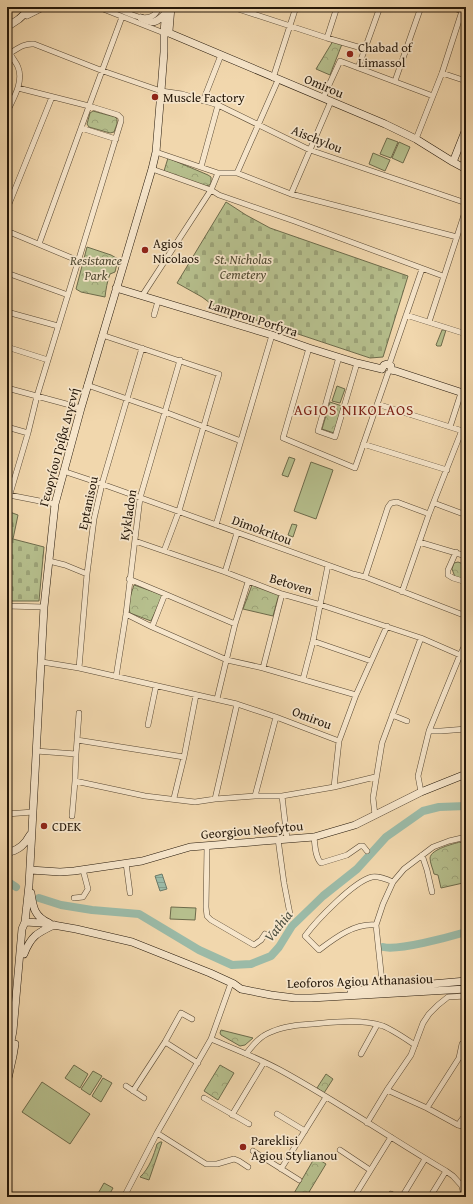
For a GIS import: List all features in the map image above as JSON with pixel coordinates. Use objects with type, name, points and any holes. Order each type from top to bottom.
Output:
[{"type":"main road","points":[[19,19],[32,7]]},
{"type":"main road","points":[[7,27],[43,7]]},
{"type":"main road","name":"Γεωργίου Γρίβα Διγενή","points":[[29,885],[44,607],[50,561],[54,504],[87,385],[152,169],[156,152],[164,52],[171,7]]},
{"type":"main road","points":[[453,7],[464,9]]},
{"type":"main road","points":[[142,18],[150,22],[154,22],[159,20],[166,10]]},
{"type":"main road","name":"Γεωργίου Γρίβα Διγενή","points":[[166,10],[166,33]]},
{"type":"main road","name":"Omirou","points":[[166,33],[331,101],[416,139],[466,169]]},
{"type":"main road","points":[[454,162],[466,129]]},
{"type":"main road","name":"Lamprou Porfyra","points":[[116,288],[272,335],[358,363],[389,370],[463,394]]},
{"type":"main road","name":"Georgiou Neofytou","points":[[30,870],[60,872],[83,870],[142,861],[190,847],[207,847],[278,839],[314,837],[355,824],[421,792],[466,774]]},
{"type":"main road","points":[[8,852],[20,848],[26,842],[31,832]]},
{"type":"main road","points":[[8,852],[23,853],[30,857]]},
{"type":"main road","points":[[24,954],[26,929],[25,922],[29,885]]},
{"type":"main road","points":[[29,885],[35,912],[46,922],[54,925]]},
{"type":"main road","points":[[7,1083],[13,1056],[22,929],[25,922]]},
{"type":"main road","name":"Leoforos Agiou Athanasiou","points":[[25,922],[54,925],[132,942],[232,983],[271,991],[320,993],[466,989]]},
{"type":"main road","points":[[7,1061],[13,1031],[20,970],[24,954],[28,943],[37,932],[54,925]]},
{"type":"main road","name":"Leoforos Agiou Athanasiou","points":[[383,991],[466,981]]},
{"type":"street","points":[[98,7],[166,33]]},
{"type":"street","points":[[114,7],[142,18],[150,18],[158,11],[159,7]]},
{"type":"street","points":[[232,7],[290,27],[365,49]]},
{"type":"street","points":[[253,13],[255,7]]},
{"type":"street","points":[[236,173],[258,125],[276,79],[296,7]]},
{"type":"street","points":[[327,38],[337,7]]},
{"type":"street","points":[[358,68],[380,7]]},
{"type":"street","points":[[395,81],[421,7]]},
{"type":"street","points":[[416,139],[442,73],[464,9]]},
{"type":"street","points":[[39,244],[88,106],[122,17]]},
{"type":"street","name":"Aischylou","points":[[8,54],[22,45],[34,44],[102,71],[161,91],[182,94],[218,105],[310,150],[466,202]]},
{"type":"street","points":[[7,112],[18,88],[20,75],[18,68],[8,54]]},
{"type":"street","points":[[203,101],[221,55]]},
{"type":"street","points":[[323,98],[340,61],[433,96]]},
{"type":"street","points":[[442,73],[466,81]]},
{"type":"street","points":[[7,504],[28,433],[37,396],[121,121],[121,118],[118,116],[88,106],[18,88]]},
{"type":"street","points":[[7,209],[52,97]]},
{"type":"street","points":[[291,194],[331,101]]},
{"type":"street","points":[[201,167],[218,105]]},
{"type":"street","points":[[80,128],[116,139]]},
{"type":"street","points":[[156,152],[218,173],[236,173],[291,194],[457,237]]},
{"type":"street","points":[[152,169],[211,190],[219,195],[443,276]]},
{"type":"street","points":[[142,296],[211,190],[218,173]]},
{"type":"street","points":[[429,322],[466,209]]},
{"type":"street","points":[[7,231],[79,260]]},
{"type":"street","points":[[309,348],[283,438],[355,468],[422,269]]},
{"type":"street","points":[[7,273],[68,295]]},
{"type":"street","points":[[154,315],[158,301]]},
{"type":"street","points":[[7,312],[58,326]]},
{"type":"street","points":[[406,315],[466,334]]},
{"type":"street","points":[[102,335],[219,374],[179,511],[164,551]]},
{"type":"street","points":[[216,525],[272,335]]},
{"type":"street","points":[[7,347],[48,360]]},
{"type":"street","name":"Eptanisou","points":[[79,668],[87,574],[94,519],[102,484],[142,348]]},
{"type":"street","points":[[339,357],[318,431],[335,437],[358,363]]},
{"type":"street","name":"Kykladon","points":[[116,677],[126,614],[129,579],[140,498],[180,360]]},
{"type":"street","points":[[87,385],[165,412],[241,441]]},
{"type":"street","points":[[7,388],[81,408]]},
{"type":"street","points":[[450,427],[463,394]]},
{"type":"street","points":[[377,404],[464,431],[429,514],[402,592]]},
{"type":"street","points":[[7,427],[28,433]]},
{"type":"street","points":[[363,444],[447,470]]},
{"type":"street","name":"Dimokritou","points":[[63,472],[102,484],[365,577],[466,616]]},
{"type":"street","points":[[9,495],[54,504]]},
{"type":"street","points":[[365,577],[388,507],[391,503],[397,502],[429,514]]},
{"type":"street","points":[[434,503],[466,515]]},
{"type":"street","points":[[225,572],[237,533]]},
{"type":"street","name":"Betoven","points":[[135,541],[225,572],[282,594],[387,626],[421,638],[460,655]]},
{"type":"street","points":[[419,542],[466,556]]},
{"type":"street","points":[[456,552],[448,570],[448,575],[466,582]]},
{"type":"street","points":[[50,561],[87,574]]},
{"type":"street","points":[[303,679],[321,605],[328,565]]},
{"type":"street","points":[[129,579],[235,624]]},
{"type":"street","points":[[217,699],[235,624],[248,582]]},
{"type":"street","points":[[152,627],[166,594]]},
{"type":"street","points":[[263,668],[282,594]]},
{"type":"street","points":[[7,606],[44,607]]},
{"type":"street","points":[[126,614],[226,660],[263,668],[356,695]]},
{"type":"street","points":[[334,787],[339,741],[356,695],[387,626]]},
{"type":"street","points":[[376,815],[373,798],[375,777],[382,743],[421,638]]},
{"type":"street","points":[[313,641],[371,661]]},
{"type":"street","points":[[421,792],[418,776],[429,731],[466,643]]},
{"type":"street","name":"Omirou","points":[[42,662],[79,668],[237,704],[339,741]]},
{"type":"street","points":[[148,725],[156,686]]},
{"type":"street","points":[[174,798],[196,695]]},
{"type":"street","points":[[215,799],[237,704]]},
{"type":"street","points":[[72,816],[79,713]]},
{"type":"street","points":[[392,715],[407,721]]},
{"type":"street","points":[[255,796],[276,717]]},
{"type":"street","points":[[429,731],[466,729]]},
{"type":"street","points":[[77,740],[184,756]]},
{"type":"street","points":[[36,751],[76,754]]},
{"type":"street","points":[[75,781],[145,796],[174,798],[194,802],[255,796],[282,796],[334,787],[375,777]]},
{"type":"street","points":[[282,796],[287,839]]},
{"type":"street","points":[[7,814],[33,812]]},
{"type":"street","points":[[314,837],[319,861],[321,863],[347,855],[360,846],[363,846],[367,851]]},
{"type":"street","points":[[383,991],[376,925],[383,904],[393,882],[404,869],[433,847],[466,837],[466,841]]},
{"type":"street","points":[[278,839],[290,914]]},
{"type":"street","points":[[207,847],[207,916],[211,920],[254,945],[261,940],[265,934]]},
{"type":"street","points":[[422,855],[428,870],[432,892]]},
{"type":"street","points":[[126,863],[130,893]]},
{"type":"street","points":[[74,898],[83,896],[88,889],[83,870]]},
{"type":"street","points":[[376,925],[367,924],[352,929],[330,941],[319,950],[305,936],[313,924],[336,902],[364,880],[372,877],[379,877],[393,882]]},
{"type":"street","points":[[7,988],[8,970],[20,970]]},
{"type":"street","points":[[124,1197],[211,1039],[232,983]]},
{"type":"street","points":[[367,1123],[411,1055],[429,1014],[448,997],[466,996]]},
{"type":"street","points":[[134,1091],[165,1042],[181,1013],[192,1019]]},
{"type":"street","points":[[246,1054],[261,1037],[271,1032],[285,1027],[331,1022],[359,1022],[384,1026],[415,1045]]},
{"type":"street","points":[[361,1054],[377,1025]]},
{"type":"street","points":[[211,1039],[264,1062],[326,1097],[446,1171],[464,1186],[464,1197]]},
{"type":"street","points":[[165,1042],[198,1063]]},
{"type":"street","points":[[427,1108],[459,1058],[462,1044]]},
{"type":"street","points":[[232,1115],[264,1062]]},
{"type":"street","points":[[126,1086],[144,1098]]},
{"type":"street","points":[[387,1090],[427,1108],[458,1125],[466,1127]]},
{"type":"street","points":[[281,1169],[326,1097]]},
{"type":"street","points":[[204,1098],[249,1124]]},
{"type":"street","points":[[276,1114],[305,1131]]},
{"type":"street","points":[[458,1125],[466,1114]]},
{"type":"street","points":[[158,1134],[206,1164],[217,1164],[234,1159],[248,1166]]},
{"type":"street","points":[[354,1197],[391,1137]]},
{"type":"street","points":[[340,1150],[370,1170]]},
{"type":"street","points":[[253,1151],[299,1180]]},
{"type":"street","points":[[402,1197],[425,1158]]},
{"type":"street","points":[[430,1197],[446,1171]]},
{"type":"street","points":[[391,1194],[397,1197]]},
{"type":"green space","points":[[333,41],[342,44],[330,75],[316,69]]},
{"type":"green space","points":[[93,111],[115,117],[117,119],[114,132],[110,133],[89,127],[87,124],[90,113]]},
{"type":"green space","points":[[387,138],[398,142],[391,158],[380,154]]},
{"type":"green space","points":[[399,142],[410,147],[403,163],[392,158]]},
{"type":"green space","points":[[373,153],[390,160],[385,171],[369,164]]},
{"type":"green space","points":[[168,158],[208,175],[211,177],[211,184],[205,187],[164,171]]},
{"type":"green space","name":"St. Nicholas Cemetery","points":[[226,202],[270,228],[408,276],[383,357],[370,358],[214,306],[202,297],[177,283]]},
{"type":"green space","name":"Resistance Park","points":[[87,247],[111,255],[118,259],[115,272],[110,274],[105,297],[81,292],[76,289]]},
{"type":"green space","points":[[442,330],[446,330],[441,346],[437,346],[436,345]]},
{"type":"green space","points":[[337,386],[345,389],[340,403],[332,401]]},
{"type":"green space","points":[[330,402],[342,406],[334,433],[322,429]]},
{"type":"green space","points":[[289,457],[295,459],[288,477],[282,475]]},
{"type":"green space","points":[[311,462],[333,470],[316,519],[294,511]]},
{"type":"green space","points":[[7,511],[18,515],[13,539],[44,547],[39,601],[7,601]]},
{"type":"green space","points":[[292,524],[297,525],[293,537],[288,535]]},
{"type":"green space","points":[[458,562],[466,565],[466,581],[455,577],[452,569],[454,563]]},
{"type":"green space","points":[[134,585],[163,595],[151,621],[130,613],[129,603]]},
{"type":"green space","points":[[252,585],[279,594],[273,616],[243,609]]},
{"type":"green space","points":[[460,842],[466,847],[466,867],[462,868],[463,883],[441,888],[438,875],[434,874],[430,858],[431,855],[443,847]]},
{"type":"green space","points":[[171,907],[196,908],[195,920],[170,919]]},
{"type":"green space","points":[[221,1030],[253,1038],[245,1045],[240,1046],[221,1035]]},
{"type":"green space","points":[[74,1065],[88,1074],[80,1088],[65,1078]]},
{"type":"green space","points":[[220,1065],[234,1073],[218,1100],[204,1091]]},
{"type":"green space","points":[[93,1071],[102,1076],[90,1095],[81,1089]]},
{"type":"green space","points":[[326,1074],[333,1079],[324,1093],[317,1088]]},
{"type":"green space","points":[[103,1078],[112,1083],[101,1102],[92,1096]]},
{"type":"green space","points":[[42,1082],[90,1114],[70,1144],[22,1112]]},
{"type":"green space","points":[[162,1142],[149,1180],[140,1177],[149,1166],[157,1144]]},
{"type":"green space","points":[[315,1157],[326,1164],[306,1197],[297,1197],[293,1195]]},
{"type":"green space","points":[[104,1183],[113,1188],[108,1197],[96,1197]]},
{"type":"shaded area","points":[[162,874],[167,889],[160,891],[155,876]]},
{"type":"waterway","name":"Vathia","points":[[39,898],[61,905],[92,910],[139,914],[199,950],[232,965],[251,964],[271,956],[279,947],[292,926],[323,896],[357,869],[386,837],[423,811],[439,807],[466,806]]},
{"type":"waterway","name":"Vathia","points":[[7,881],[16,887]]},
{"type":"waterway","points":[[383,947],[400,947],[466,932]]},
{"type":"place","name":"Chabad of Limassol","points":[[350,54]]},
{"type":"place","name":"Muscle Factory","points":[[155,97]]},
{"type":"place","name":"Agios Nicolaos","points":[[145,250]]},
{"type":"place","name":"CDEK","points":[[44,826]]},
{"type":"place","name":"Pareklisi Agiou Stylianou","points":[[243,1147]]},
{"type":"district","name":"AGIOS NIKOLAOS","points":[[354,409]]}]
